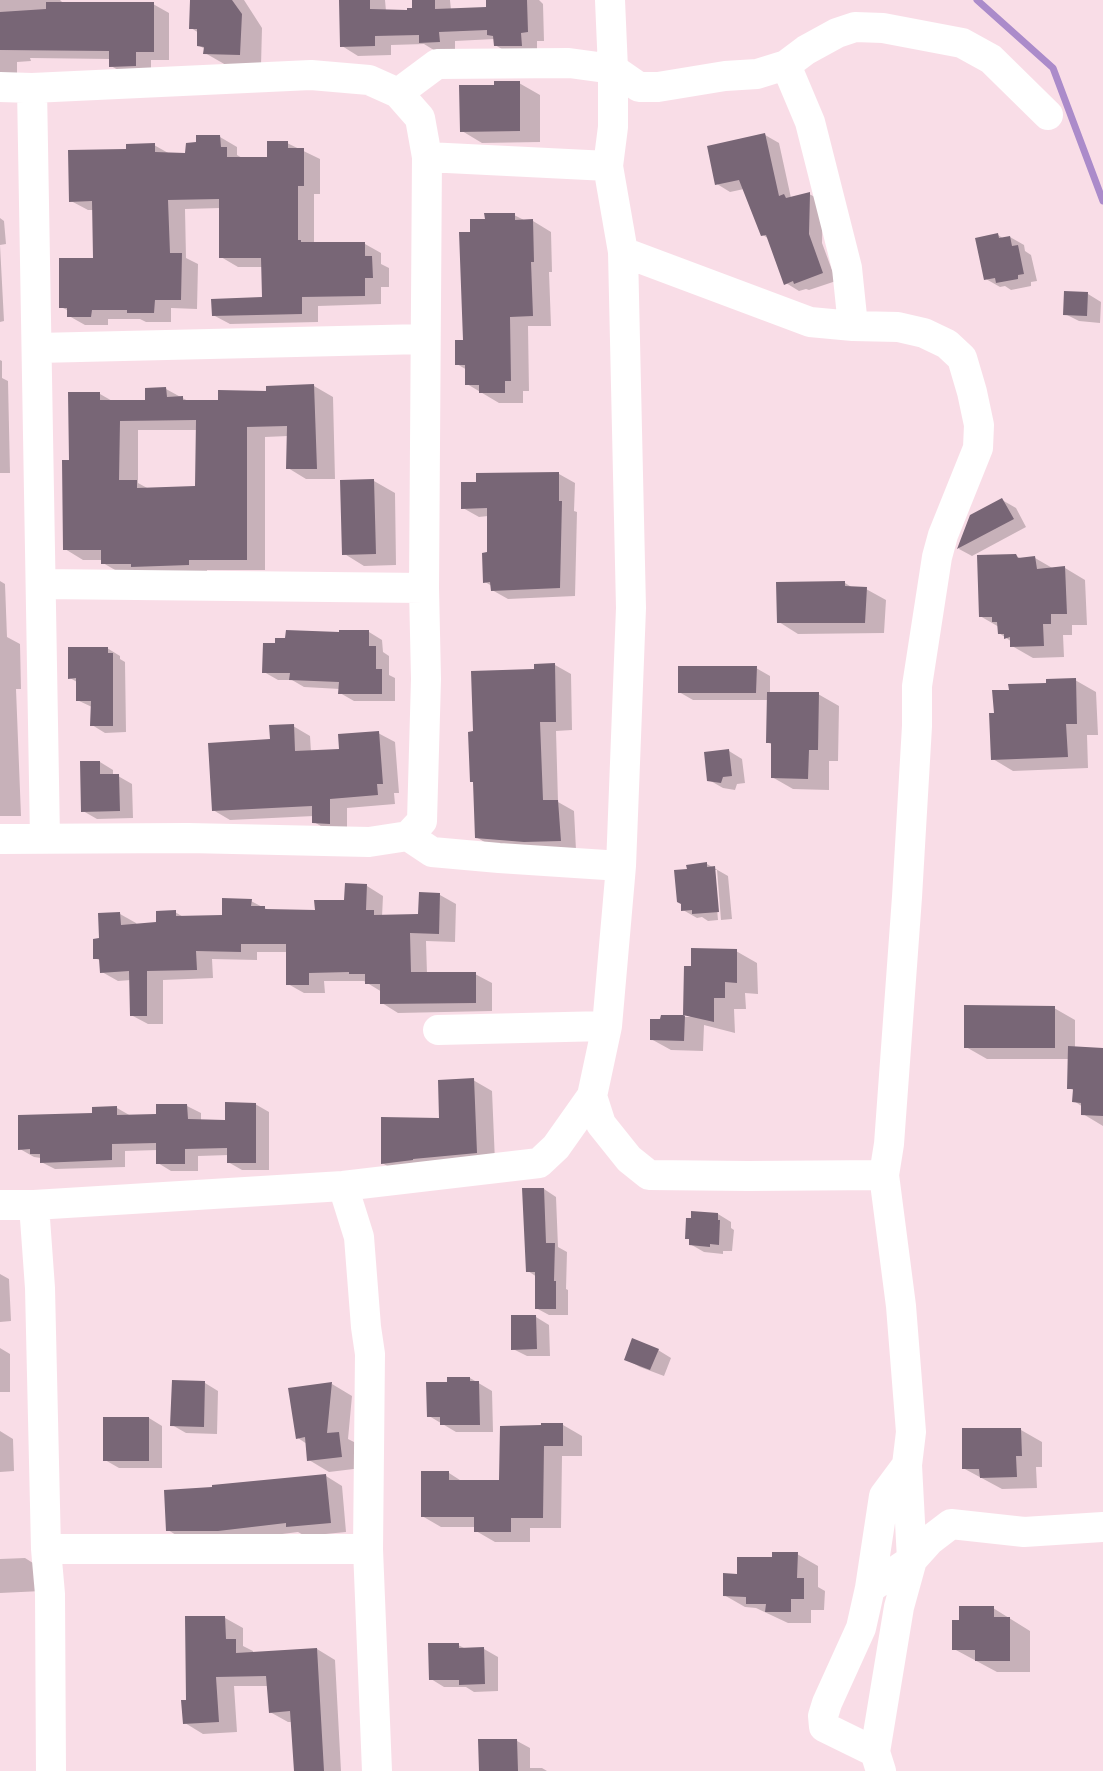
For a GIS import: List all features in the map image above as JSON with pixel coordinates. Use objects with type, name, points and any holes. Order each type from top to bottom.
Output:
[{"type":"street","points":[[0,1205],[343,1186],[539,1163],[556,1147],[592,1096],[607,1026],[621,866],[631,608],[623,252],[608,166],[613,127],[610,0]]},
{"type":"street","points":[[398,93],[436,64],[569,63],[613,69],[639,87],[757,74],[786,65],[806,50],[837,33],[855,27],[883,28],[962,43],[991,59],[1048,115]]},
{"type":"street","points":[[786,65],[810,122],[847,268],[853,327]]},
{"type":"street","points":[[0,87],[32,88],[310,75],[369,80],[398,93],[420,118],[427,157],[424,588],[426,679],[422,821],[408,836],[369,842],[175,838],[0,839]]},
{"type":"street","points":[[32,88],[45,838]]},
{"type":"street","points":[[427,157],[608,166]]},
{"type":"street","points":[[623,252],[810,322],[853,327],[898,327],[924,333],[947,344],[962,358],[972,392],[979,425],[978,449],[943,535],[937,557],[917,686],[907,897],[889,1144],[884,1175],[901,1306],[911,1432],[907,1465],[912,1560],[899,1607],[878,1761],[824,1727],[823,1716],[861,1628],[884,1496],[907,1465]]},
{"type":"street","points":[[37,348],[425,339]]},
{"type":"street","points":[[41,584],[424,588]]},
{"type":"street","points":[[408,836],[432,852],[621,866]]},
{"type":"street","points":[[438,1030],[607,1026]]},
{"type":"street","points":[[592,1096],[601,1124],[629,1159],[649,1175],[884,1175]]},
{"type":"street","points":[[343,1186],[359,1237],[370,1354],[368,1549],[377,1771]]},
{"type":"street","points":[[34,1205],[40,1288],[46,1549],[50,1594],[51,1771]]},
{"type":"street","points":[[870,1588],[912,1560],[930,1540],[951,1524],[1024,1532],[1103,1527]]},
{"type":"street","points":[[46,1549],[368,1549]]},
{"type":"building","points":[[190,0],[232,0],[242,14],[240,55],[203,54],[204,47],[197,46],[197,29],[189,29]]},
{"type":"building","points":[[339,0],[370,0],[370,9],[407,10],[412,8],[412,0],[435,0],[435,9],[486,7],[486,0],[527,0],[528,32],[521,33],[522,46],[494,46],[493,36],[487,35],[487,30],[439,32],[440,42],[419,43],[419,35],[375,36],[375,46],[340,47]]},
{"type":"building","points":[[46,2],[154,2],[154,52],[136,52],[136,66],[109,67],[109,51],[0,50],[0,12],[46,9]]},
{"type":"building","points":[[494,81],[520,81],[520,131],[460,132],[459,85],[494,85]]},
{"type":"building","points":[[765,133],[779,196],[784,194],[786,198],[810,192],[809,234],[823,273],[794,284],[793,281],[784,285],[766,235],[761,236],[739,180],[715,185],[707,146]]},
{"type":"building","points":[[196,135],[220,135],[221,147],[227,147],[227,157],[267,157],[267,141],[288,141],[288,148],[304,148],[304,186],[298,186],[298,240],[365,242],[365,256],[372,256],[373,278],[365,278],[365,296],[302,297],[302,314],[212,316],[211,299],[262,297],[261,258],[219,258],[219,199],[168,200],[170,253],[182,253],[181,300],[155,300],[154,313],[92,310],[91,317],[67,317],[67,308],[59,308],[59,258],[93,258],[92,201],[69,202],[68,150],[126,149],[126,144],[155,143],[155,152],[185,153],[186,143],[196,142]]},
{"type":"building","points":[[484,213],[515,213],[515,220],[533,219],[533,316],[510,317],[511,381],[505,381],[505,393],[479,393],[479,385],[465,385],[465,365],[455,365],[455,340],[463,340],[459,232],[470,232],[470,219],[485,219]]},
{"type":"building","points":[[998,233],[999,238],[1010,236],[1012,246],[1018,245],[1024,274],[1018,275],[1018,279],[996,283],[995,278],[984,280],[975,238]]},
{"type":"building","points":[[1064,291],[1088,292],[1087,316],[1063,315]]},
{"type":"building","points":[[314,384],[317,469],[286,469],[287,426],[247,427],[247,560],[189,560],[189,565],[131,567],[131,564],[101,564],[101,550],[63,550],[62,460],[69,460],[68,392],[100,392],[100,400],[145,400],[145,388],[166,387],[167,397],[218,400],[218,390],[266,391],[266,386]],"holes":[[[196,420],[195,486],[137,488],[137,480],[119,480],[120,421]]]},
{"type":"building","points":[[559,472],[559,501],[562,501],[560,588],[491,591],[490,582],[483,583],[482,553],[487,552],[487,508],[461,509],[461,482],[476,482],[476,473]]},
{"type":"building","points":[[374,479],[376,554],[342,555],[340,480]]},
{"type":"building","points":[[1002,498],[1014,519],[957,549],[970,515]]},
{"type":"building","points":[[1016,554],[1018,558],[1035,556],[1037,569],[1065,566],[1067,614],[1051,614],[1051,624],[1043,624],[1044,646],[1010,647],[1010,637],[1004,639],[1004,634],[998,634],[997,622],[992,622],[992,617],[979,617],[977,555]]},
{"type":"building","points":[[845,581],[845,586],[867,587],[865,623],[777,623],[776,582]]},
{"type":"building","points":[[286,630],[369,630],[369,646],[376,646],[376,669],[382,669],[382,694],[338,694],[339,682],[289,680],[290,673],[262,673],[263,643],[275,643],[275,638],[285,638]]},
{"type":"building","points":[[68,647],[108,647],[108,653],[113,653],[113,726],[90,726],[91,701],[76,701],[76,678],[68,679]]},
{"type":"building","points":[[555,663],[556,722],[540,722],[543,800],[558,800],[561,841],[524,842],[475,838],[468,732],[473,731],[471,671],[534,669],[534,664]]},
{"type":"building","points":[[678,666],[757,666],[756,693],[678,693]]},
{"type":"building","points":[[1076,678],[1077,724],[1066,724],[1068,757],[991,760],[989,713],[994,713],[992,690],[1009,690],[1008,684],[1046,683],[1046,679]]},
{"type":"building","points":[[767,692],[819,692],[818,750],[809,750],[808,779],[771,778],[771,743],[766,743]]},
{"type":"building","points":[[294,724],[295,751],[339,749],[338,734],[379,731],[383,784],[377,784],[378,795],[330,799],[330,824],[312,823],[312,806],[212,811],[208,743],[270,739],[269,725]]},
{"type":"building","points":[[729,749],[732,776],[723,777],[721,783],[707,781],[704,752]]},
{"type":"building","points":[[80,761],[100,761],[100,774],[119,774],[120,811],[81,812]]},
{"type":"building","points":[[707,862],[707,867],[715,866],[719,912],[692,914],[692,910],[681,911],[681,904],[677,902],[674,870]]},
{"type":"building","points":[[345,883],[367,884],[366,910],[374,910],[374,915],[418,914],[419,892],[440,893],[439,934],[410,933],[411,972],[476,972],[476,1003],[380,1004],[380,984],[365,984],[365,974],[349,972],[309,973],[309,985],[286,985],[286,944],[241,944],[241,952],[196,951],[197,970],[147,971],[147,1016],[130,1016],[129,971],[100,973],[99,959],[93,959],[93,939],[99,938],[98,913],[120,912],[121,925],[156,922],[156,911],[176,910],[176,916],[222,915],[222,898],[252,899],[251,906],[265,906],[265,909],[315,910],[314,900],[344,900]]},
{"type":"building","points":[[691,948],[737,949],[737,983],[725,982],[725,998],[714,998],[714,1022],[683,1015],[684,966],[691,966]]},
{"type":"building","points":[[964,1005],[1055,1006],[1055,1048],[964,1048]]},
{"type":"building","points":[[661,1015],[685,1015],[684,1041],[650,1040],[650,1019],[660,1019]]},
{"type":"building","points":[[1068,1046],[1103,1048],[1103,1116],[1081,1115],[1081,1103],[1072,1102],[1073,1089],[1067,1089]]},
{"type":"building","points":[[474,1078],[477,1153],[381,1164],[381,1117],[439,1118],[438,1080]]},
{"type":"building","points":[[225,1102],[256,1103],[256,1163],[227,1163],[227,1148],[185,1149],[185,1164],[156,1164],[156,1143],[112,1144],[112,1160],[40,1163],[40,1154],[30,1154],[30,1149],[18,1150],[18,1115],[92,1113],[92,1107],[117,1106],[117,1115],[156,1114],[156,1104],[187,1104],[188,1119],[225,1120]]},
{"type":"building","points":[[522,1188],[544,1188],[546,1243],[555,1243],[556,1309],[535,1309],[535,1272],[526,1272]]},
{"type":"building","points":[[691,1211],[718,1213],[719,1245],[689,1245],[689,1239],[685,1239],[686,1218],[691,1218]]},
{"type":"building","points":[[511,1315],[536,1315],[537,1349],[511,1350]]},
{"type":"building","points":[[632,1338],[659,1349],[650,1370],[624,1360]]},
{"type":"building","points":[[447,1377],[470,1377],[470,1381],[479,1381],[480,1425],[440,1425],[440,1417],[427,1417],[426,1382],[447,1382]]},
{"type":"building","points":[[172,1380],[205,1381],[204,1427],[170,1426]]},
{"type":"building","points":[[332,1382],[327,1433],[339,1432],[342,1457],[307,1461],[305,1437],[296,1439],[288,1388]]},
{"type":"building","points":[[103,1417],[149,1417],[149,1461],[103,1461]]},
{"type":"building","points":[[563,1423],[563,1446],[544,1446],[543,1518],[511,1518],[511,1532],[474,1532],[474,1517],[421,1517],[421,1471],[449,1471],[449,1480],[499,1480],[500,1426]]},
{"type":"building","points":[[962,1428],[1021,1428],[1022,1456],[1016,1456],[1017,1477],[980,1478],[979,1469],[962,1469]]},
{"type":"building","points":[[326,1474],[331,1523],[286,1527],[286,1523],[218,1531],[166,1531],[164,1490]]},
{"type":"building","points":[[772,1552],[798,1552],[797,1578],[804,1578],[804,1599],[791,1599],[791,1612],[765,1612],[766,1604],[746,1604],[746,1597],[723,1596],[723,1573],[737,1574],[737,1557],[772,1557]]},
{"type":"building","points":[[959,1606],[994,1606],[994,1617],[1010,1617],[1010,1661],[975,1661],[975,1650],[952,1650],[952,1620],[959,1620]]},
{"type":"building","points":[[185,1616],[225,1616],[226,1639],[236,1639],[236,1653],[317,1648],[324,1771],[294,1771],[290,1711],[269,1713],[266,1676],[216,1677],[219,1722],[183,1724],[181,1700],[186,1700]]},
{"type":"building","points":[[428,1643],[459,1643],[459,1648],[484,1647],[485,1684],[459,1685],[459,1680],[429,1680]]},
{"type":"building","points":[[478,1739],[517,1739],[518,1771],[479,1771]]},
{"type":"waterway","points":[[977,0],[1053,68],[1103,201]]}]
